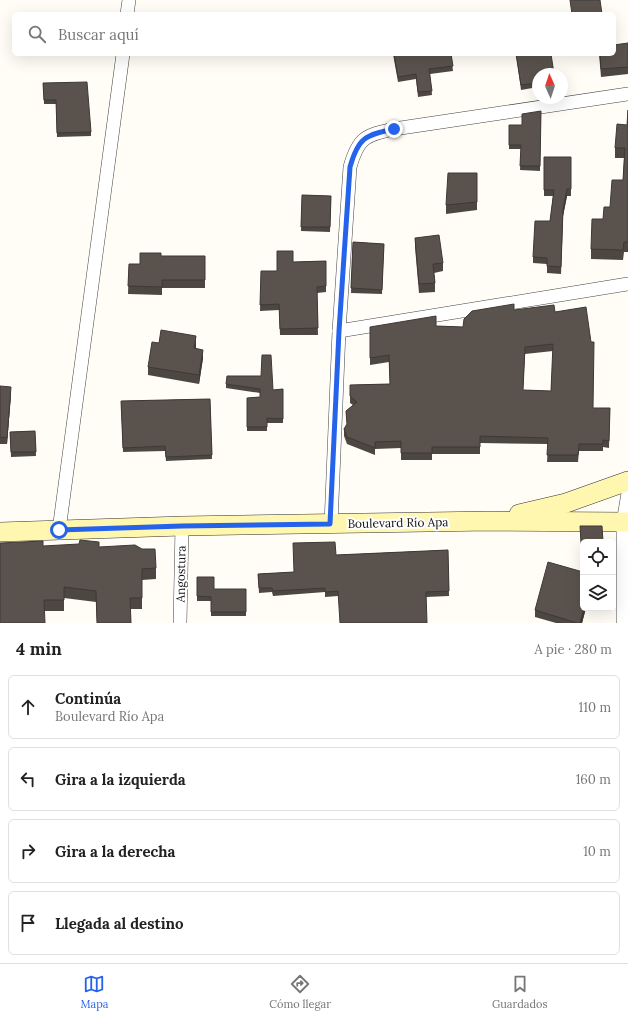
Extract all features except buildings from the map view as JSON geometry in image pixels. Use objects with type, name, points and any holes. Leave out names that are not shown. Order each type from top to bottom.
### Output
[{"type":"main road","points":[[490,520],[566,503],[628,482]]},
{"type":"main road","name":"Boulevard Río Apa","points":[[0,532],[182,526],[490,520],[626,523]]},
{"type":"street","points":[[127,12],[128,0]]},
{"type":"street","points":[[59,530],[123,56]]},
{"type":"street","points":[[330,524],[339,331],[350,167],[355,149],[370,134],[394,129],[628,94]]},
{"type":"street","points":[[339,331],[628,284]]},
{"type":"street","points":[[622,623],[628,493]]},
{"type":"street","name":"Angostura","points":[[180,623],[182,526]]},
{"type":"route","points":[[59,530],[182,526],[330,524],[339,331],[350,167],[355,149],[370,134],[394,129]]}]
